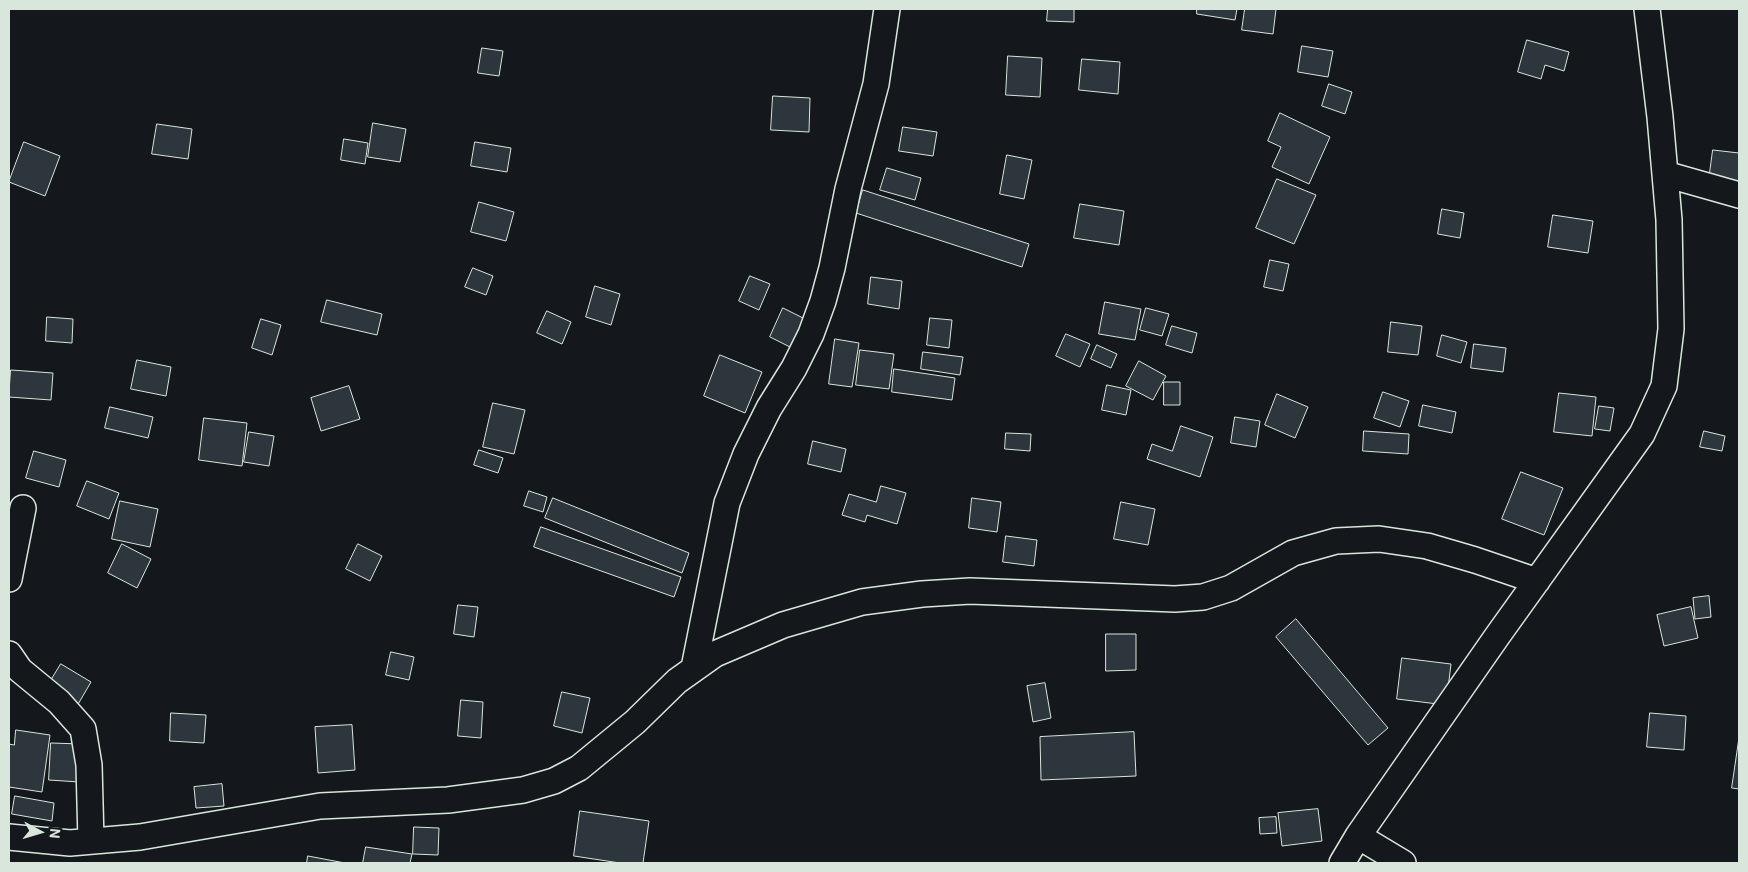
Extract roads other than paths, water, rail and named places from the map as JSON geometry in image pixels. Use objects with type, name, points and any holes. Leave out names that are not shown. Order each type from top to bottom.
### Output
[{"type":"street","points":[[694,668],[727,503],[746,454],[769,408],[794,368],[811,334],[823,301],[832,268],[848,189],[876,84],[887,9]]},
{"type":"street","points":[[1342,863],[1358,836],[1536,581],[1642,434],[1664,386],[1671,329],[1669,220],[1647,9]]},
{"type":"street","points":[[1665,174],[1739,194]]},
{"type":"street","points":[[9,579],[23,508]]},
{"type":"street","points":[[9,837],[70,843],[140,838],[320,806],[448,800],[523,790],[554,781],[579,768],[636,722],[677,681],[715,654],[783,625],[862,602],[922,594],[970,591],[1175,599],[1203,597],[1231,588],[1293,553],[1336,541],[1379,539],[1427,546],[1536,581]]},
{"type":"street","points":[[9,654],[20,670],[59,702],[83,728],[89,765],[90,841]]},
{"type":"street","points":[[1358,836],[1402,863]]}]
